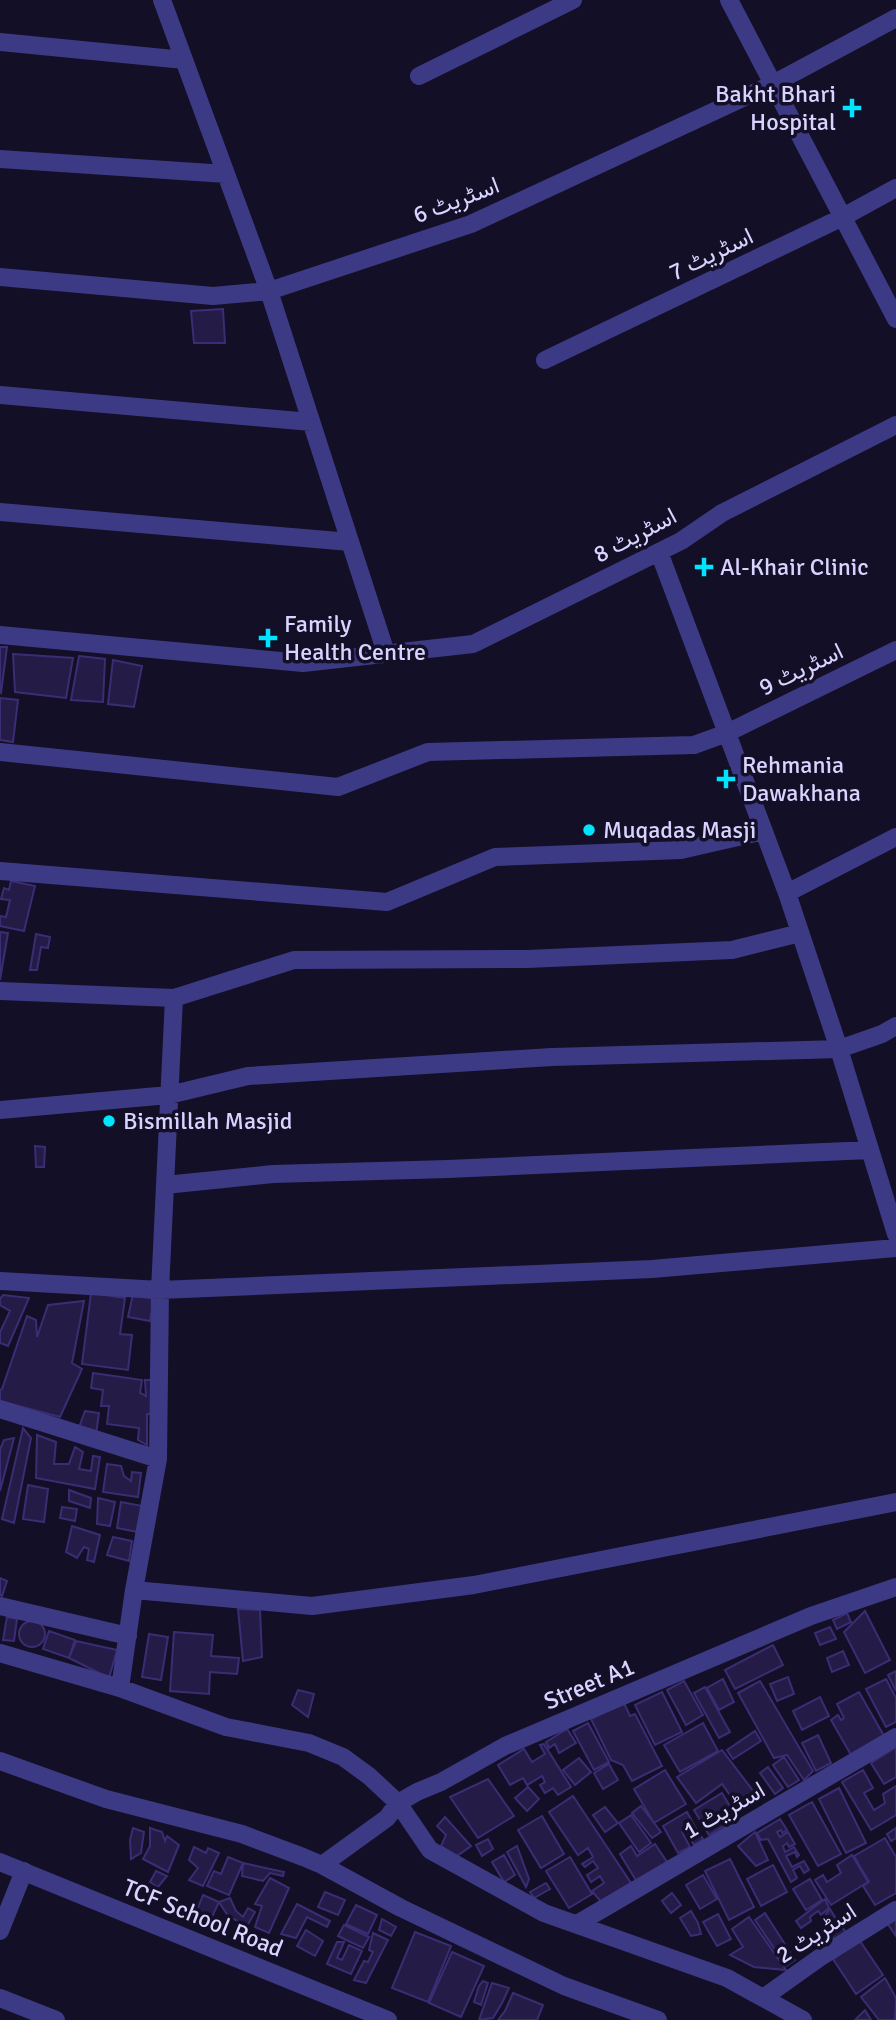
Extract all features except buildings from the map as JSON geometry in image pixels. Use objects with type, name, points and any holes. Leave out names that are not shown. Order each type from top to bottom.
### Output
[{"type":"street","points":[[162,0],[269,291],[386,653]]},
{"type":"street","points":[[419,76],[573,0]]},
{"type":"street","points":[[729,0],[896,319]]},
{"type":"street","name":"اسٹریٹ 6","points":[[0,277],[214,296],[269,291],[471,223],[773,84],[896,18]]},
{"type":"street","points":[[0,42],[184,60]]},
{"type":"street","points":[[0,159],[226,174]]},
{"type":"street","name":"اسٹریٹ 7","points":[[545,360],[843,217],[896,188]]},
{"type":"street","points":[[0,395],[311,422]]},
{"type":"street","name":"اسٹریٹ 8","points":[[0,635],[303,663],[473,644],[681,541],[722,513],[896,425]]},
{"type":"street","points":[[0,512],[350,542]]},
{"type":"street","points":[[659,552],[787,893],[870,1150],[890,1192],[896,1234]]},
{"type":"street","name":"اسٹریٹ 9","points":[[0,752],[338,787],[428,752],[694,744],[727,733],[896,650]]},
{"type":"street","points":[[0,872],[387,902],[495,857],[681,850],[764,831]]},
{"type":"street","points":[[787,893],[896,837]]},
{"type":"street","points":[[0,989],[65,995],[174,998],[294,960],[527,960],[732,950],[800,933]]},
{"type":"street","points":[[121,1688],[134,1590],[158,1459],[160,1290],[174,998]]},
{"type":"street","points":[[8,1109],[169,1095],[248,1076],[552,1057],[839,1049],[882,1034],[896,1026]]},
{"type":"street","points":[[164,1185],[273,1174],[870,1150]]},
{"type":"street","points":[[0,1281],[160,1290],[652,1269],[896,1248]]},
{"type":"street","points":[[0,1409],[158,1459]]},
{"type":"street","points":[[134,1590],[312,1606],[474,1586],[896,1502]]},
{"type":"street","name":"Street A1","points":[[322,1865],[387,1818],[398,1803],[516,1742],[811,1616],[896,1587]]},
{"type":"street","points":[[0,1606],[128,1636]]},
{"type":"street","points":[[0,1653],[121,1688],[226,1727],[309,1743],[343,1757],[369,1776],[398,1803],[430,1850],[544,1913],[727,1978],[803,2020]]},
{"type":"street","name":"اسٹریٹ 1","points":[[577,1924],[896,1737]]},
{"type":"street","points":[[0,1762],[107,1799],[242,1834],[322,1865],[401,1908],[564,1986],[658,2020]]},
{"type":"street","name":"TCF School Road","points":[[0,1862],[387,2020]]},
{"type":"street","points":[[0,1931],[24,1871]]},
{"type":"street","name":"اسٹریٹ 2","points":[[763,1998],[822,1955],[896,1910]]},
{"type":"street","points":[[0,1998],[56,2020]]},
{"type":"place","name":"Bakht Bhari Hospital","points":[[852,108]]},
{"type":"place","name":"Al-Khair Clinic","points":[[704,567]]},
{"type":"place","name":"Family Health Centre","points":[[268,638]]},
{"type":"place","name":"Rehmania Dawakhana","points":[[726,779]]},
{"type":"place","name":"Muqadas Masji","points":[[589,830]]},
{"type":"place","name":"Bismillah Masjid","points":[[109,1121]]}]
